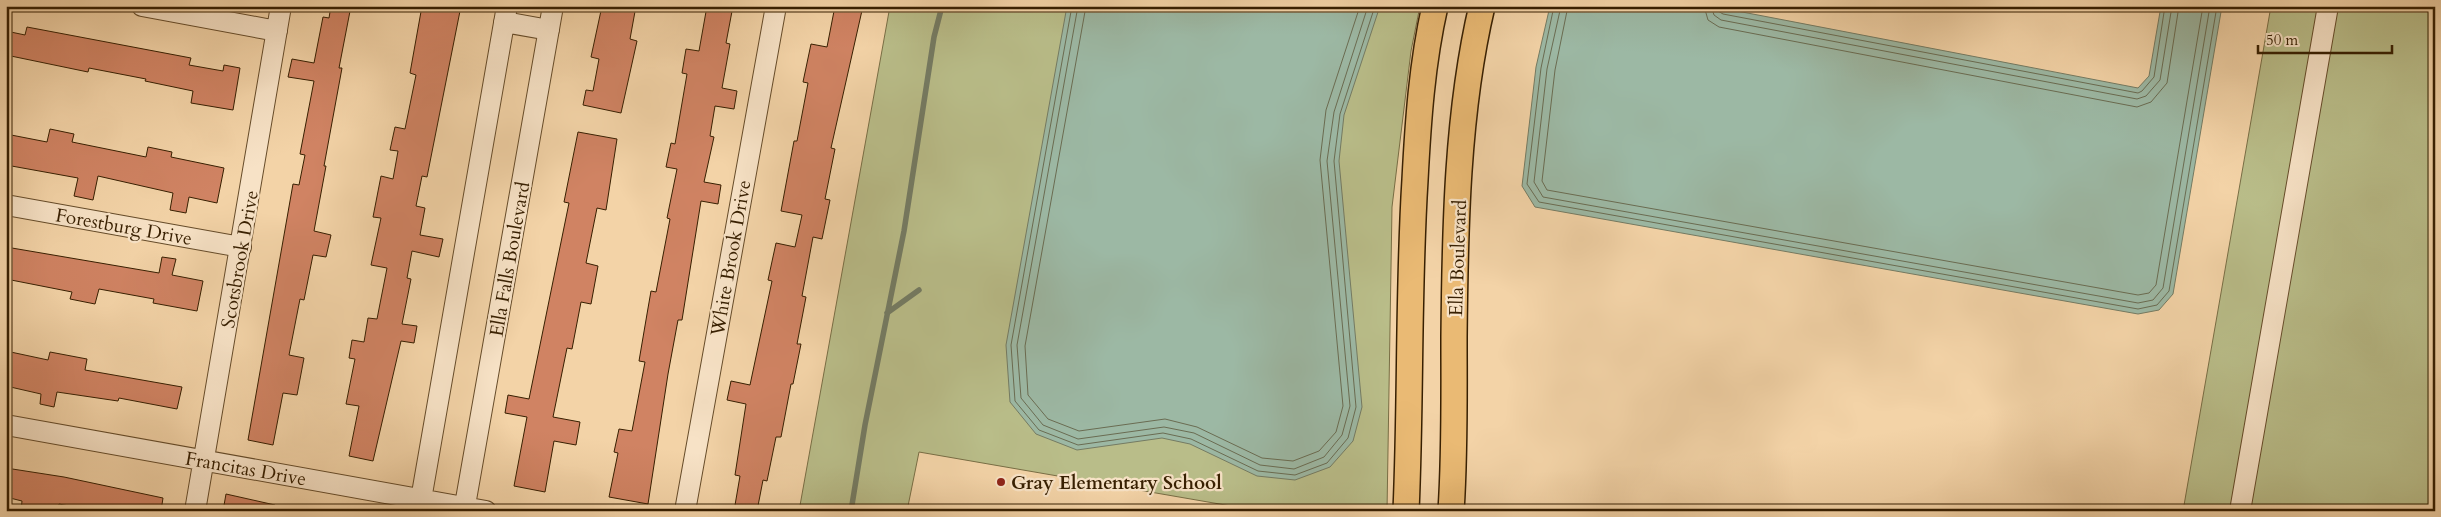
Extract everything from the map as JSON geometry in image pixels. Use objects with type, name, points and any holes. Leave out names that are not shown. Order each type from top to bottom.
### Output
[{"type":"main road","points":[[1406,511],[1409,447],[1409,325],[1416,164],[1424,76],[1436,6]]},
{"type":"main road","name":"Ella Boulevard","points":[[1451,511],[1455,448],[1457,238],[1462,150],[1469,82],[1482,6]]},
{"type":"street","points":[[142,6],[276,30]]},
{"type":"street","name":"Scotsbrook Drive","points":[[195,511],[281,6]]},
{"type":"street","name":"Ella Falls Boulevard","points":[[464,509],[553,6]]},
{"type":"street","name":"White Brook Drive","points":[[685,511],[776,6]]},
{"type":"street","points":[[2240,511],[2328,6]]},
{"type":"street","points":[[420,505],[506,14],[549,30]]},
{"type":"street","name":"Forestburg Drive","points":[[6,205],[241,247]]},
{"type":"street","name":"Francitas Drive","points":[[6,425],[204,461],[420,505],[486,511]]},
{"type":"green space","points":[[890,6],[1420,6],[1411,51],[1392,207],[1387,511],[1260,511],[919,452],[907,511],[799,511]]},
{"type":"green space","points":[[2271,6],[2435,6],[2435,511],[2183,511]]},
{"type":"water","points":[[1067,6],[1380,6],[1344,115],[1339,161],[1362,407],[1353,441],[1330,467],[1295,480],[1257,476],[1190,444],[1162,438],[1077,450],[1036,434],[1010,402],[1006,345]]},
{"type":"water","points":[[1550,6],[1711,6],[2138,88],[2149,76],[2161,6],[2222,6],[2173,294],[2159,310],[2138,314],[1535,207],[1522,186],[1536,67]]},
{"type":"building","points":[[331,6],[351,6],[339,68],[342,68],[314,231],[331,235],[326,257],[313,255],[304,300],[300,299],[289,355],[304,358],[297,395],[283,393],[273,445],[248,440],[293,184],[299,185],[305,155],[300,154],[314,81],[288,77],[292,59],[314,63],[323,17],[329,18]]},
{"type":"building","points":[[422,6],[461,6],[427,177],[422,176],[416,206],[425,208],[420,235],[443,239],[439,257],[412,251],[407,278],[411,279],[402,324],[417,326],[414,343],[401,341],[373,461],[349,456],[359,406],[346,404],[355,359],[349,358],[352,340],[364,342],[368,318],[377,319],[387,268],[371,265],[381,218],[373,217],[381,176],[393,179],[398,151],[390,150],[395,127],[405,129],[416,75],[410,73]]},
{"type":"building","points":[[602,6],[636,6],[630,39],[637,41],[621,113],[583,105],[586,90],[593,91],[599,59],[591,57]]},
{"type":"building","points":[[707,6],[733,6],[726,43],[730,44],[722,88],[737,91],[734,109],[715,106],[710,136],[714,137],[704,182],[721,185],[718,204],[701,201],[682,320],[678,320],[668,374],[648,504],[609,497],[618,453],[614,452],[619,429],[632,431],[645,362],[639,361],[651,291],[656,292],[670,219],[667,218],[677,169],[666,167],[671,143],[675,144],[687,74],[682,73],[686,49],[699,51]]},
{"type":"building","points":[[835,6],[863,6],[831,148],[835,149],[825,199],[830,200],[822,239],[813,237],[802,296],[806,297],[797,344],[801,344],[781,437],[776,437],[767,481],[763,480],[757,511],[734,511],[740,476],[735,475],[746,404],[727,400],[731,381],[750,385],[772,281],[768,280],[776,243],[795,247],[802,215],[781,211],[794,141],[797,141],[808,83],[803,82],[811,44],[827,47]]},
{"type":"building","points":[[27,27],[191,58],[189,65],[223,71],[224,65],[240,68],[233,110],[191,103],[193,91],[145,81],[146,79],[89,68],[88,72],[6,55],[6,31],[25,35]]},
{"type":"building","points":[[50,129],[74,134],[72,142],[146,157],[148,147],[172,152],[171,157],[224,168],[217,203],[189,197],[186,213],[170,210],[173,193],[98,176],[93,200],[74,196],[78,178],[6,165],[6,134],[47,142]]},
{"type":"building","points":[[578,132],[617,139],[606,210],[597,208],[586,263],[598,266],[591,304],[581,302],[572,349],[567,348],[553,417],[580,422],[576,445],[554,441],[545,492],[514,486],[527,417],[505,413],[508,395],[529,399],[569,203],[564,202]]},
{"type":"building","points":[[6,247],[159,273],[162,257],[176,259],[172,275],[203,281],[197,311],[153,303],[154,299],[99,289],[95,304],[70,299],[72,292],[6,279]]},
{"type":"building","points":[[6,351],[48,360],[50,352],[87,359],[85,370],[182,387],[177,409],[119,398],[118,401],[57,392],[54,407],[40,404],[41,394],[6,386]]},
{"type":"building","points":[[6,468],[64,477],[163,498],[161,511],[94,511],[59,504],[58,511],[21,511],[22,501],[6,497]]},
{"type":"building","points":[[226,494],[275,505],[274,511],[223,511]]},
{"type":"waterway","points":[[851,511],[865,425],[904,231],[934,37],[942,6]]},
{"type":"waterway","points":[[887,313],[919,290]]},
{"type":"place","name":"Gray Elementary School","points":[[1001,482]]}]
